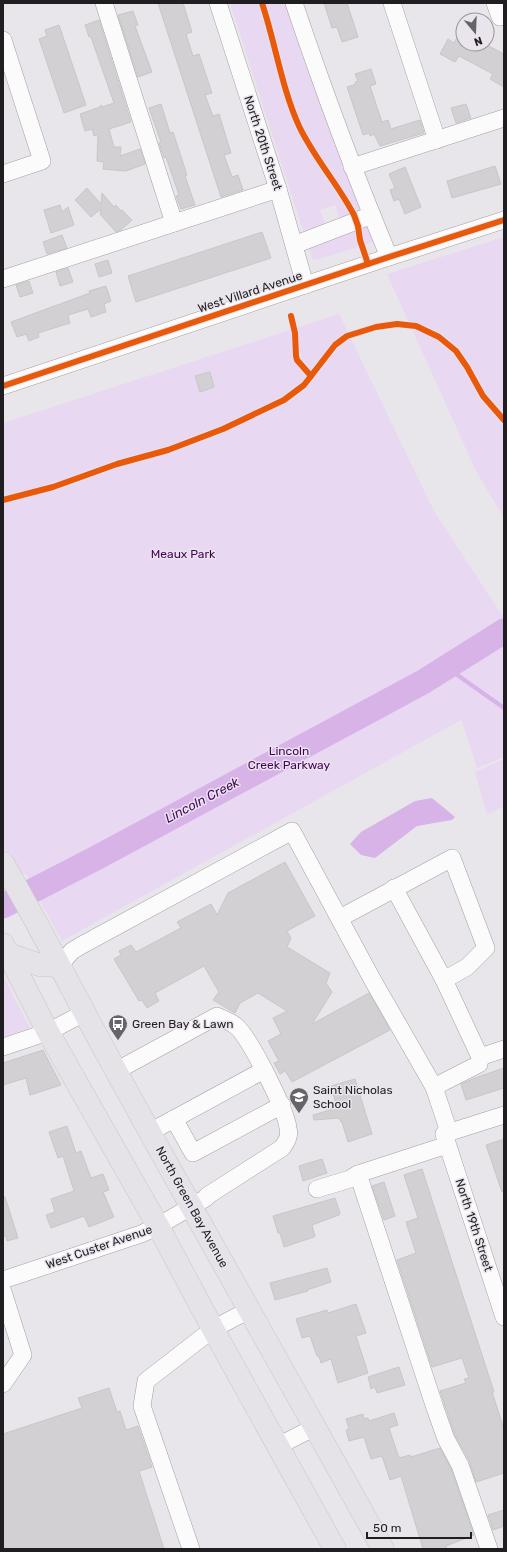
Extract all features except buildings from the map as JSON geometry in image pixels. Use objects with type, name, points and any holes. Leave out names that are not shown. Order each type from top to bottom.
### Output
[{"type":"main road","name":"North Green Bay Avenue","points":[[3,864],[39,926],[59,966],[191,1207],[383,1549]]},
{"type":"main road","points":[[5,948],[40,965],[59,966]]},
{"type":"main road","points":[[5,948],[48,1032],[158,1226],[213,1329],[335,1549]]},
{"type":"street","points":[[104,3],[174,223]]},
{"type":"street","name":"North 20th Street","points":[[218,3],[278,189],[305,285]]},
{"type":"street","points":[[294,3],[352,166],[389,257]]},
{"type":"street","points":[[392,3],[437,140]]},
{"type":"street","points":[[3,40],[42,161],[3,174]]},
{"type":"street","points":[[352,166],[504,118]]},
{"type":"street","points":[[3,279],[278,189]]},
{"type":"street","points":[[294,245],[372,215]]},
{"type":"street","name":"West Villard Avenue","points":[[3,386],[504,220]]},
{"type":"street","name":"North 19th Street","points":[[59,966],[72,951],[77,948],[292,830],[372,979],[434,1087],[446,1137],[504,1317]]},
{"type":"street","points":[[340,918],[452,858],[486,948],[467,968],[444,980]]},
{"type":"street","points":[[394,888],[444,980],[480,1057],[479,1064],[434,1087]]},
{"type":"street","points":[[3,1047],[48,1032],[84,1012]]},
{"type":"street","name":"West Custer Avenue","points":[[3,1280],[141,1234],[158,1226],[191,1207],[282,1148],[288,1138],[288,1128],[282,1105],[252,1049],[236,1026],[217,1016],[116,1071]]},
{"type":"street","points":[[480,1057],[504,1049]]},
{"type":"street","points":[[150,1132],[264,1070]]},
{"type":"street","points":[[174,1119],[194,1153],[282,1105]]},
{"type":"street","points":[[317,1189],[350,1179],[358,1174],[446,1137],[504,1115]]},
{"type":"street","points":[[358,1174],[435,1408],[446,1439],[460,1465],[489,1549]]},
{"type":"street","points":[[3,1292],[9,1332],[23,1355],[3,1384]]},
{"type":"street","points":[[191,1549],[142,1406],[146,1381],[213,1329],[249,1310]]},
{"type":"street","points":[[278,1446],[315,1427]]},
{"type":"green space","points":[[230,3],[287,3],[365,214],[341,223],[335,205],[320,210],[326,228],[305,237]]},
{"type":"green space","points":[[367,221],[376,241],[313,260],[307,244]]},
{"type":"green space","points":[[504,237],[504,518],[476,471],[387,274]]},
{"type":"green space","name":"Meaux Park","points":[[339,314],[435,513],[504,617],[504,757],[477,768],[461,720],[62,941],[25,873],[3,882],[3,423]]},
{"type":"green space","points":[[504,759],[504,806],[487,815],[475,772]]},
{"type":"green space","points":[[3,976],[30,1028],[3,1037]]},
{"type":"shaded area","points":[[432,798],[455,817],[452,820],[417,826],[375,858],[361,855],[350,844],[361,832],[415,801]]},
{"type":"waterway","name":"Lincoln Creek","points":[[3,906],[98,857],[423,682],[504,631]]},
{"type":"waterway","points":[[446,667],[504,708]]},
{"type":"cycle path","points":[[262,3],[293,112],[305,138],[354,215],[368,264]]},
{"type":"cycle path","points":[[3,386],[504,220]]},
{"type":"cycle path","points":[[291,316],[295,333],[297,360],[311,376]]},
{"type":"cycle path","points":[[3,500],[53,487],[117,464],[168,450],[223,429],[284,400],[304,385],[335,345],[347,336],[376,327],[397,324],[416,326],[439,337],[456,351],[467,367],[483,396],[504,420]]},
{"type":"place","name":"Green Bay & Lawn","points":[[118,1041]]},
{"type":"place","name":"Saint Nicholas School","points":[[299,1114]]},
{"type":"park label","name":"Lincoln Creek Parkway","points":[[289,758]]}]
